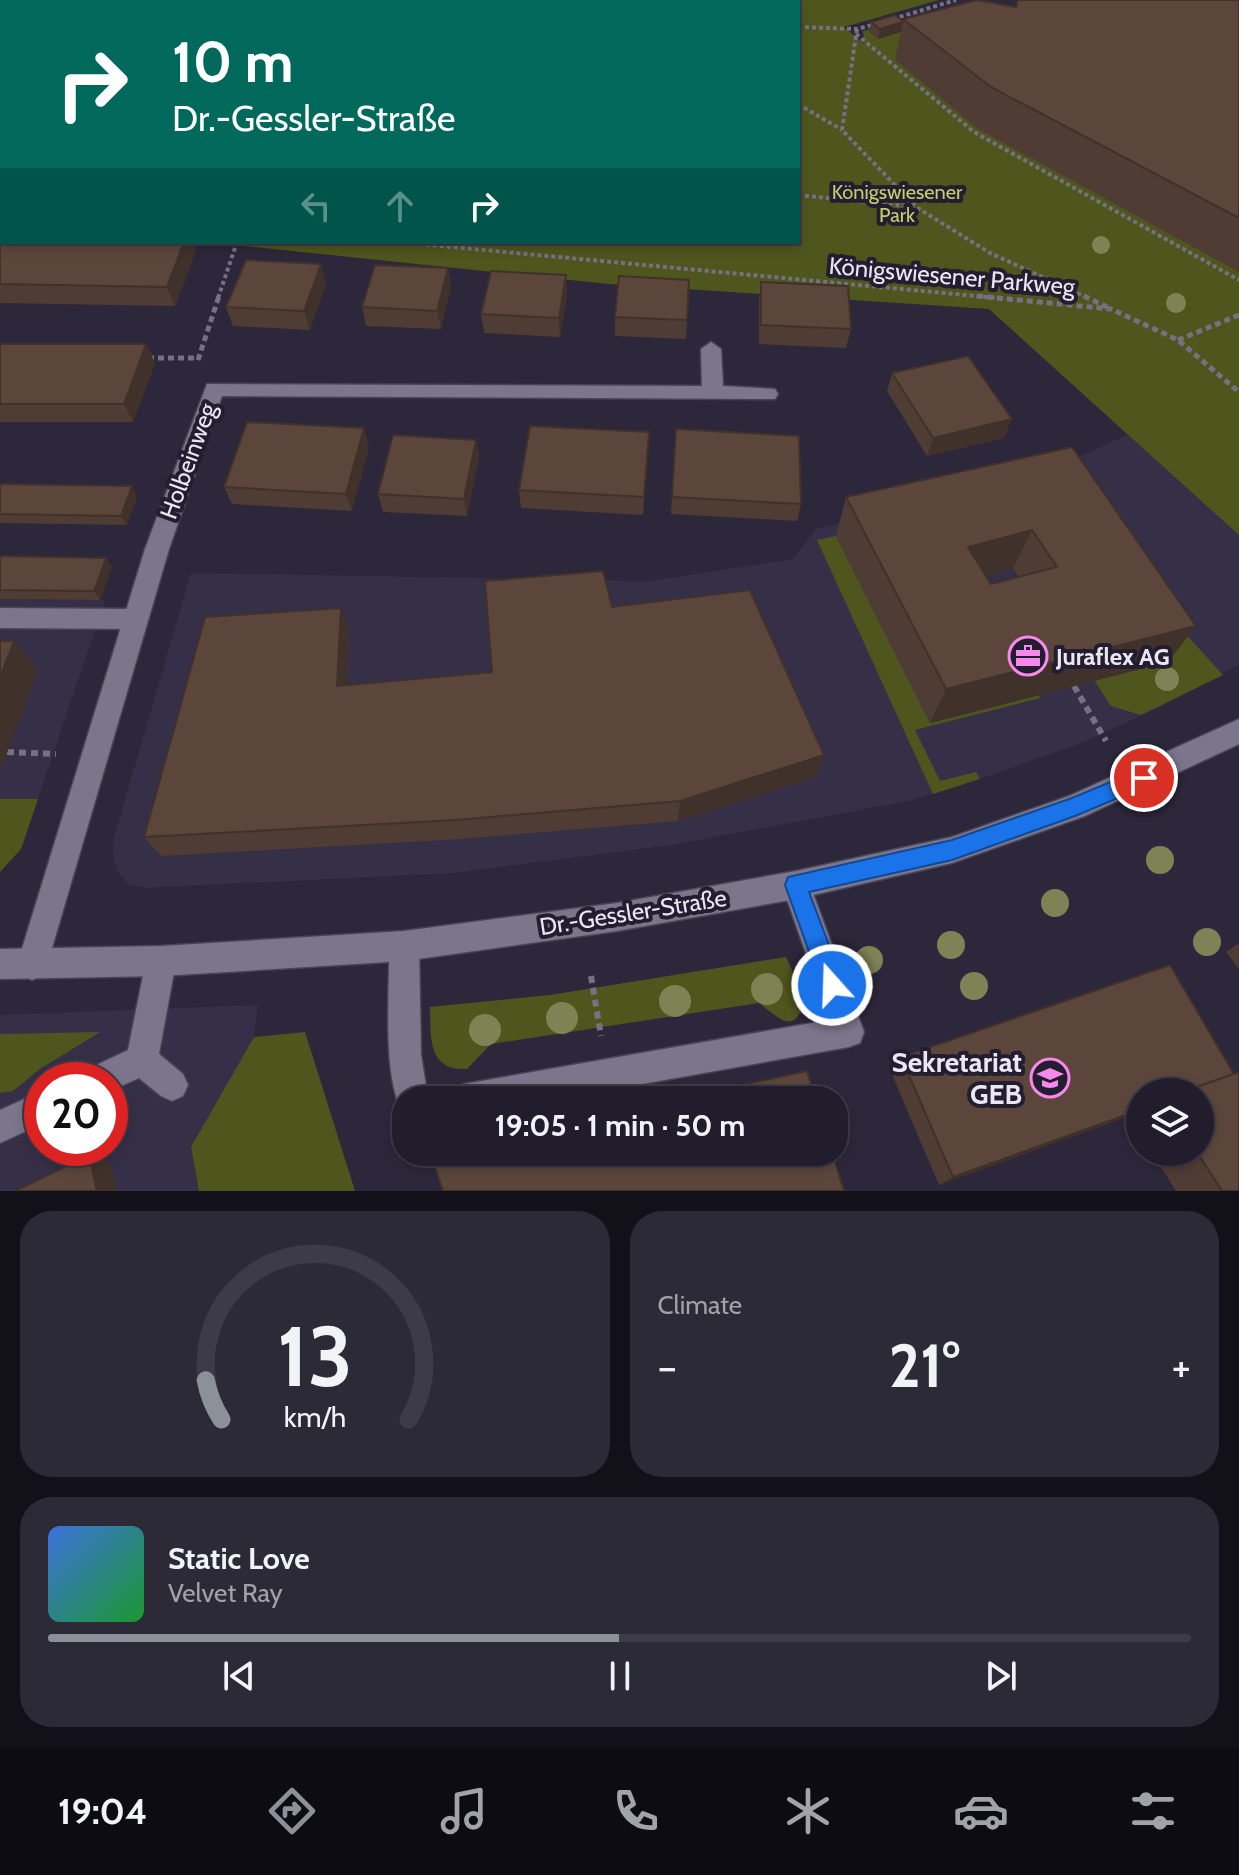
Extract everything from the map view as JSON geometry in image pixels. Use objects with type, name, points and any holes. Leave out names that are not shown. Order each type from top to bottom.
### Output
[{"type":"street","points":[[711,349],[713,393]]},
{"type":"street","name":"Holbeinweg","points":[[32,965],[157,549],[214,389],[768,394]]},
{"type":"street","points":[[0,618],[136,619]]},
{"type":"street","name":"Dr.-Gessler-Straße","points":[[0,964],[161,961],[404,946],[617,917],[796,885],[966,845],[1075,807],[1239,731]]},
{"type":"street","points":[[548,1086],[849,1032],[796,885]]},
{"type":"street","points":[[404,946],[406,1054],[410,1086]]},
{"type":"street","points":[[142,1060],[161,961]]},
{"type":"street","points":[[128,1067],[142,1060]]},
{"type":"street","points":[[142,1060],[172,1085]]},
{"type":"street","points":[[0,1127],[24,1116]]},
{"type":"path","points":[[800,27],[857,32],[956,0]]},
{"type":"path","points":[[842,130],[857,32]]},
{"type":"path","points":[[857,32],[974,132],[1239,280]]},
{"type":"path","points":[[800,105],[842,130],[916,207],[990,253],[1111,309]]},
{"type":"path","points":[[800,195],[916,207]]},
{"type":"path","points":[[214,389],[193,375],[236,244]]},
{"type":"path","name":"Königswiesener Parkweg","points":[[419,244],[1111,309],[1178,340],[1239,392]]},
{"type":"path","points":[[1178,340],[1239,315]]},
{"type":"path","points":[[138,358],[199,358]]},
{"type":"path","points":[[1074,686],[1106,741]]},
{"type":"path","points":[[7,752],[61,754]]},
{"type":"path","points":[[591,976],[608,1076]]},
{"type":"shaded area","points":[[1129,434],[1239,535],[1239,665],[1158,708],[1084,742],[909,801],[671,845],[454,873],[144,888],[128,884],[118,872],[113,857],[114,838],[191,573],[650,581],[793,559],[816,529],[1038,476]]},
{"type":"shaded area","points":[[0,599],[105,600],[21,849],[0,872]]},
{"type":"shaded area","points":[[258,1005],[254,1037],[191,1147],[199,1191],[0,1191],[0,1015]]},
{"type":"green space","name":"Königswiesener Park","points":[[800,0],[939,0],[844,27],[864,44],[863,31],[962,3],[955,23],[1239,272],[1239,535],[989,309],[609,284],[244,246],[190,244],[800,244]]},
{"type":"green space","points":[[836,536],[930,723],[1039,695],[1040,698],[915,730],[940,781],[976,772],[980,779],[933,794],[817,540]]},
{"type":"green space","points":[[1155,600],[1223,675],[1141,715],[1111,706],[1094,680]]},
{"type":"green space","points":[[0,799],[38,799],[21,849],[0,872]]},
{"type":"green space","points":[[786,957],[805,999],[797,1018],[792,1021],[781,1019],[759,1003],[491,1044],[467,1069],[444,1064],[434,1050],[430,1007],[550,995]]},
{"type":"green space","points":[[100,1032],[51,1062],[24,1062],[24,1082],[13,1091],[0,1093],[0,1034]]},
{"type":"green space","points":[[305,1032],[355,1191],[199,1191],[191,1147],[254,1037]]},
{"type":"building","points":[[977,0],[1016,7],[1018,0],[1239,0],[1239,218],[991,87],[903,19]]},
{"type":"building","points":[[895,15],[903,22],[880,29],[871,22]]},
{"type":"building","points":[[0,244],[183,244],[167,287],[0,284]]},
{"type":"building","points":[[246,260],[321,264],[304,311],[226,307]]},
{"type":"building","points":[[375,265],[448,268],[437,311],[362,307]]},
{"type":"building","points":[[491,271],[566,275],[559,318],[481,314]]},
{"type":"building","points":[[619,276],[689,280],[687,320],[615,317]]},
{"type":"building","points":[[761,282],[848,286],[851,329],[761,325]]},
{"type":"building","points":[[0,344],[146,344],[124,404],[0,404]]},
{"type":"building","points":[[968,356],[1012,419],[933,438],[892,373]]},
{"type":"building","points":[[247,422],[364,428],[346,494],[224,487]]},
{"type":"building","points":[[530,426],[649,432],[644,497],[519,490]]},
{"type":"building","points":[[676,429],[799,436],[801,504],[672,497]]},
{"type":"building","points":[[393,435],[476,440],[464,499],[378,494]]},
{"type":"building","points":[[1072,447],[1196,626],[946,689],[846,497]],"holes":[[[1032,530],[1057,567],[991,584],[968,547]]]},
{"type":"building","points":[[0,484],[132,486],[121,516],[0,514]]},
{"type":"building","points":[[0,556],[106,558],[94,591],[0,590]]},
{"type":"building","points":[[603,571],[612,607],[750,590],[824,755],[680,801],[455,820],[144,837],[205,617],[341,608],[337,686],[492,672],[485,581]]},
{"type":"building","points":[[0,641],[14,641],[0,677]]},
{"type":"building","name":"Sekretariat GEB","points":[[1170,965],[1234,1074],[1214,1081],[1214,1078],[1126,1078],[1126,1115],[953,1177],[901,1057]]},
{"type":"building","points":[[807,1071],[812,1086],[738,1086]]},
{"type":"building","points":[[1239,1072],[1239,1191],[1222,1191],[1206,1166],[1214,1166],[1214,1081]]},
{"type":"building","points":[[66,1166],[91,1166],[97,1191],[15,1191]]},
{"type":"building","points":[[434,1166],[836,1166],[844,1191],[443,1191]]},
{"type":"place","name":"Juraflex AG","points":[[1028,656]]},
{"type":"place","name":"Sekretariat GEB","points":[[1050,1078]]},
{"type":"route","points":[[832,985],[796,885],[952,850],[1075,807],[1144,778]]}]
